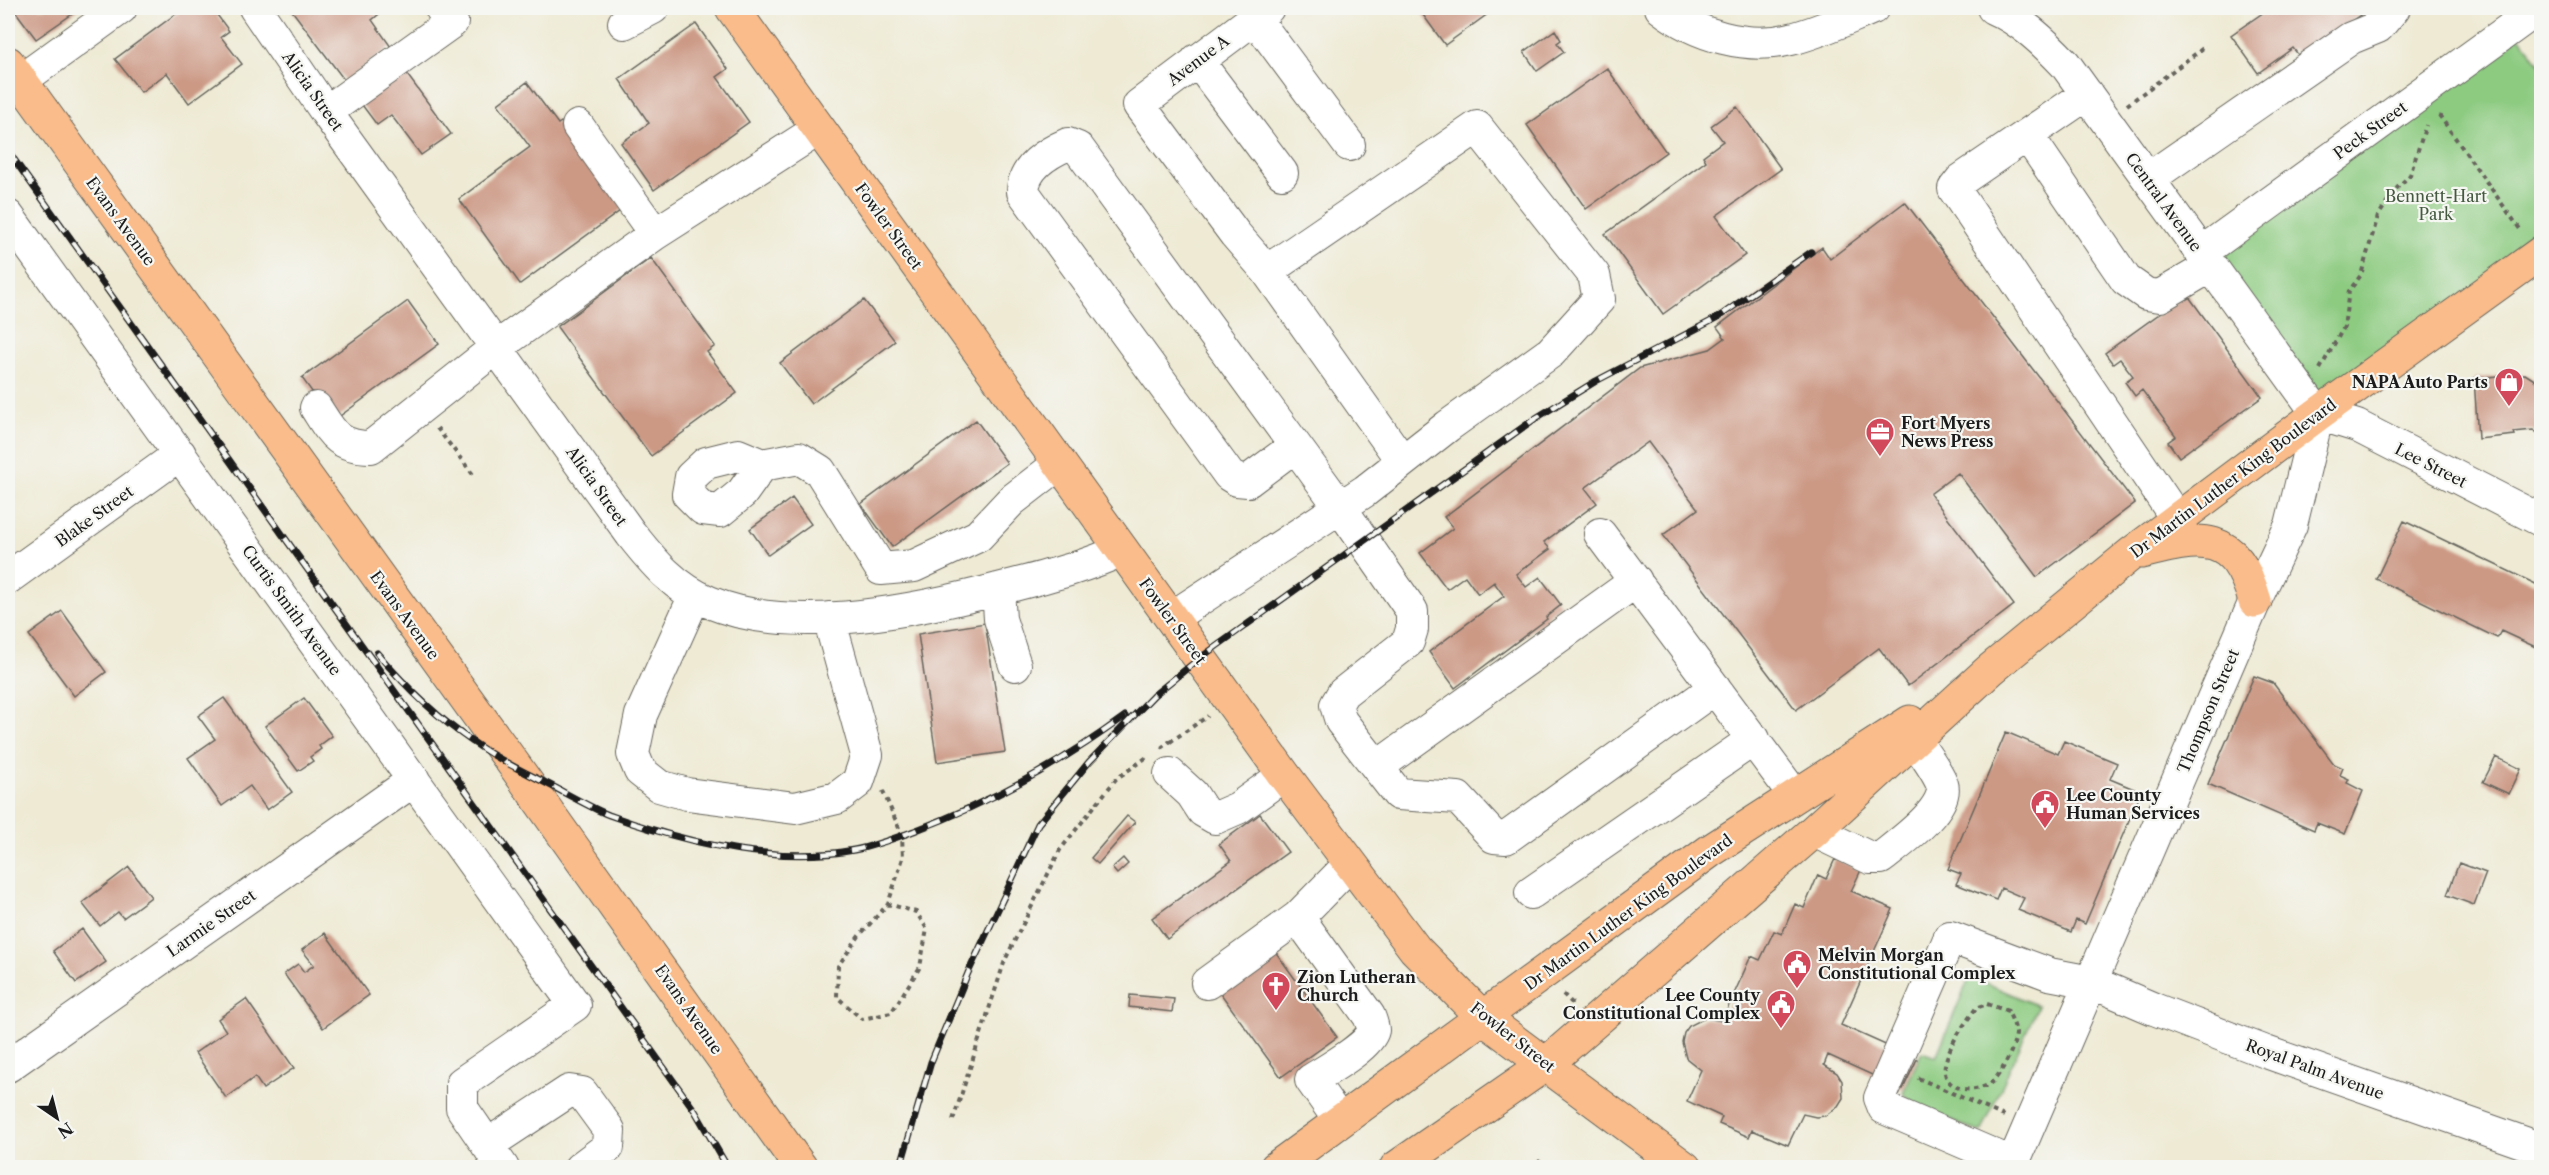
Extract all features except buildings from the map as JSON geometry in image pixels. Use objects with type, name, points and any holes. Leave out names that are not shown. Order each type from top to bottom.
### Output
[{"type":"main road","name":"Fowler Street","points":[[732,8],[1284,775],[1415,950],[1483,1017],[1684,1167]]},
{"type":"main road","name":"Evans Avenue","points":[[14,72],[801,1167]]},
{"type":"main road","name":"Dr Martin Luther King Boulevard","points":[[1396,1167],[1546,1064],[1814,831],[1990,670],[2177,519],[2311,405],[2540,253]]},
{"type":"main road","points":[[2131,554],[2181,542],[2216,545],[2241,563],[2256,601]]},
{"type":"main road","name":"Dr Martin Luther King Boulevard","points":[[1276,1167],[1710,851],[1990,670]]},
{"type":"main road","points":[[1626,994],[1646,958],[1765,860],[1793,832],[1803,811],[1796,796]]},
{"type":"street","name":"Alicia Street","points":[[255,8],[326,111],[650,557],[682,587],[695,595],[732,610],[762,616],[829,618],[945,603],[1086,566],[1122,550]]},
{"type":"street","points":[[624,23],[653,8]]},
{"type":"street","points":[[1661,8],[1673,17],[1705,33],[1734,40],[1763,42],[1801,36],[1873,8]]},
{"type":"street","name":"Central Avenue","points":[[1993,8],[2024,26],[2047,44],[2087,94],[2311,405]]},
{"type":"street","points":[[2148,179],[2351,38],[2378,27],[2394,8]]},
{"type":"street","name":"Peck Street","points":[[2028,136],[2126,280],[2146,294],[2160,296],[2206,260],[2431,103],[2539,8]]},
{"type":"street","points":[[14,72],[115,9]]},
{"type":"street","points":[[1262,13],[1349,145]]},
{"type":"street","name":"Avenue A","points":[[1262,13],[1139,105],[1235,234],[1267,271]]},
{"type":"street","points":[[326,111],[447,15]]},
{"type":"street","points":[[1197,60],[1282,173]]},
{"type":"street","points":[[2087,94],[1961,180],[1954,189],[2177,519]]},
{"type":"street","points":[[578,126],[655,234]]},
{"type":"street","points":[[1171,618],[1340,507],[1551,352],[1599,298],[1594,275],[1478,127],[1267,271],[1402,461]]},
{"type":"street","points":[[316,408],[334,437],[354,447],[371,447],[497,347],[655,234],[819,129]]},
{"type":"street","points":[[1295,446],[1248,481],[1237,480],[1229,475],[1023,192],[1023,181],[1029,169],[1068,144],[1078,148],[1340,507],[1412,611],[1412,628],[1408,642],[1343,693],[1336,705],[1341,721],[1398,794],[1458,798],[1494,837],[1506,838],[1715,688]]},
{"type":"street","name":"Curtis Smith Avenue","points":[[8,216],[575,1005],[462,1083],[462,1108],[495,1156]]},
{"type":"street","name":"Lee Street","points":[[2311,405],[2541,520]]},
{"type":"street","name":"Thompson Street","points":[[2012,1165],[2291,525],[2311,405]]},
{"type":"street","name":"Blake Street","points":[[8,578],[180,454]]},
{"type":"street","points":[[762,465],[799,458],[820,471],[881,569],[884,612]]},
{"type":"street","points":[[881,569],[914,566],[978,536],[1011,501],[1060,463]]},
{"type":"street","points":[[1600,534],[1796,796]]},
{"type":"street","points":[[1377,767],[1636,581]]},
{"type":"street","points":[[998,589],[1000,619],[1015,666]]},
{"type":"street","points":[[695,595],[641,715],[633,754],[640,771],[659,786],[687,794],[795,808],[837,798],[858,782],[867,755],[829,618]]},
{"type":"street","points":[[1531,893],[1754,739]]},
{"type":"street","points":[[1814,831],[1870,858],[1881,858],[1931,815],[1942,794],[1942,785],[1914,739]]},
{"type":"street","points":[[1170,774],[1192,794],[1203,811],[1215,818],[1238,808],[1284,775]]},
{"type":"street","name":"Larmie Street","points":[[8,1066],[414,780]]},
{"type":"street","points":[[1207,982],[1298,916],[1350,864]]},
{"type":"street","points":[[1298,916],[1369,1016],[1373,1028],[1370,1036],[1359,1048],[1311,1080],[1340,1121]]},
{"type":"street","name":"Royal Palm Avenue","points":[[2012,1165],[1884,1108],[1880,1098],[1950,937],[2049,974],[2091,982],[2154,1010],[2533,1154]]},
{"type":"street","points":[[495,1156],[569,1091],[582,1093],[609,1130],[608,1147],[580,1167]]},
{"type":"path","points":[[2105,120],[2206,46]]},
{"type":"path","points":[[2431,103],[2540,253]]},
{"type":"path","points":[[2311,405],[2344,327],[2349,291],[2361,275],[2378,216],[2397,188],[2410,175],[2417,159],[2424,128],[2429,119],[2431,103]]},
{"type":"path","points":[[422,408],[475,477]]},
{"type":"path","points":[[953,1119],[1005,960],[1060,850],[1116,779],[1232,702]]},
{"type":"path","points":[[1170,741],[1165,755],[1170,774]]},
{"type":"path","points":[[867,755],[902,835],[903,858],[888,904],[859,936],[838,966],[837,997],[862,1019],[891,1013],[920,967],[927,929],[916,912],[888,904]]},
{"type":"path","points":[[1987,1004],[2008,1011],[2016,1035],[1999,1076],[1990,1084],[1980,1088],[1966,1090],[1958,1088],[1953,1086],[1947,1078],[1945,1067],[1960,1030],[1976,1008],[1987,1004]]},
{"type":"path","points":[[1910,1074],[2009,1118]]},
{"type":"path","points":[[1955,1094],[1958,1088]]},
{"type":"green space","name":"Bennett-Hart Park","points":[[2513,26],[2541,66],[2541,252],[2318,415],[2202,252]]},
{"type":"green space","points":[[1970,976],[2038,1006],[1981,1133],[1912,1102],[1903,1093],[1922,1052],[1936,1057]]},
{"type":"railway","points":[[8,151],[695,1111],[728,1168]]},
{"type":"railway","points":[[900,1168],[931,1062],[968,973],[1038,824],[1089,762],[1154,695],[1200,658],[1536,418],[1596,381],[1717,318],[1811,252]]},
{"type":"railway","points":[[377,653],[422,701],[481,748],[585,804],[609,815],[667,834],[761,853],[793,855],[854,850],[914,831],[969,808],[1023,781],[1075,750],[1125,716]]},
{"type":"place","name":"NAPA Auto Parts","points":[[2509,408]]},
{"type":"place","name":"Fort Myers News Press","points":[[1880,458]]},
{"type":"place","name":"Lee County Human Services","points":[[2045,830]]},
{"type":"place","name":"Melvin Morgan Constitutional Complex","points":[[1797,990]]},
{"type":"place","name":"Zion Lutheran Church","points":[[1276,1012]]},
{"type":"place","name":"Lee County Constitutional Complex","points":[[1781,1030]]}]
